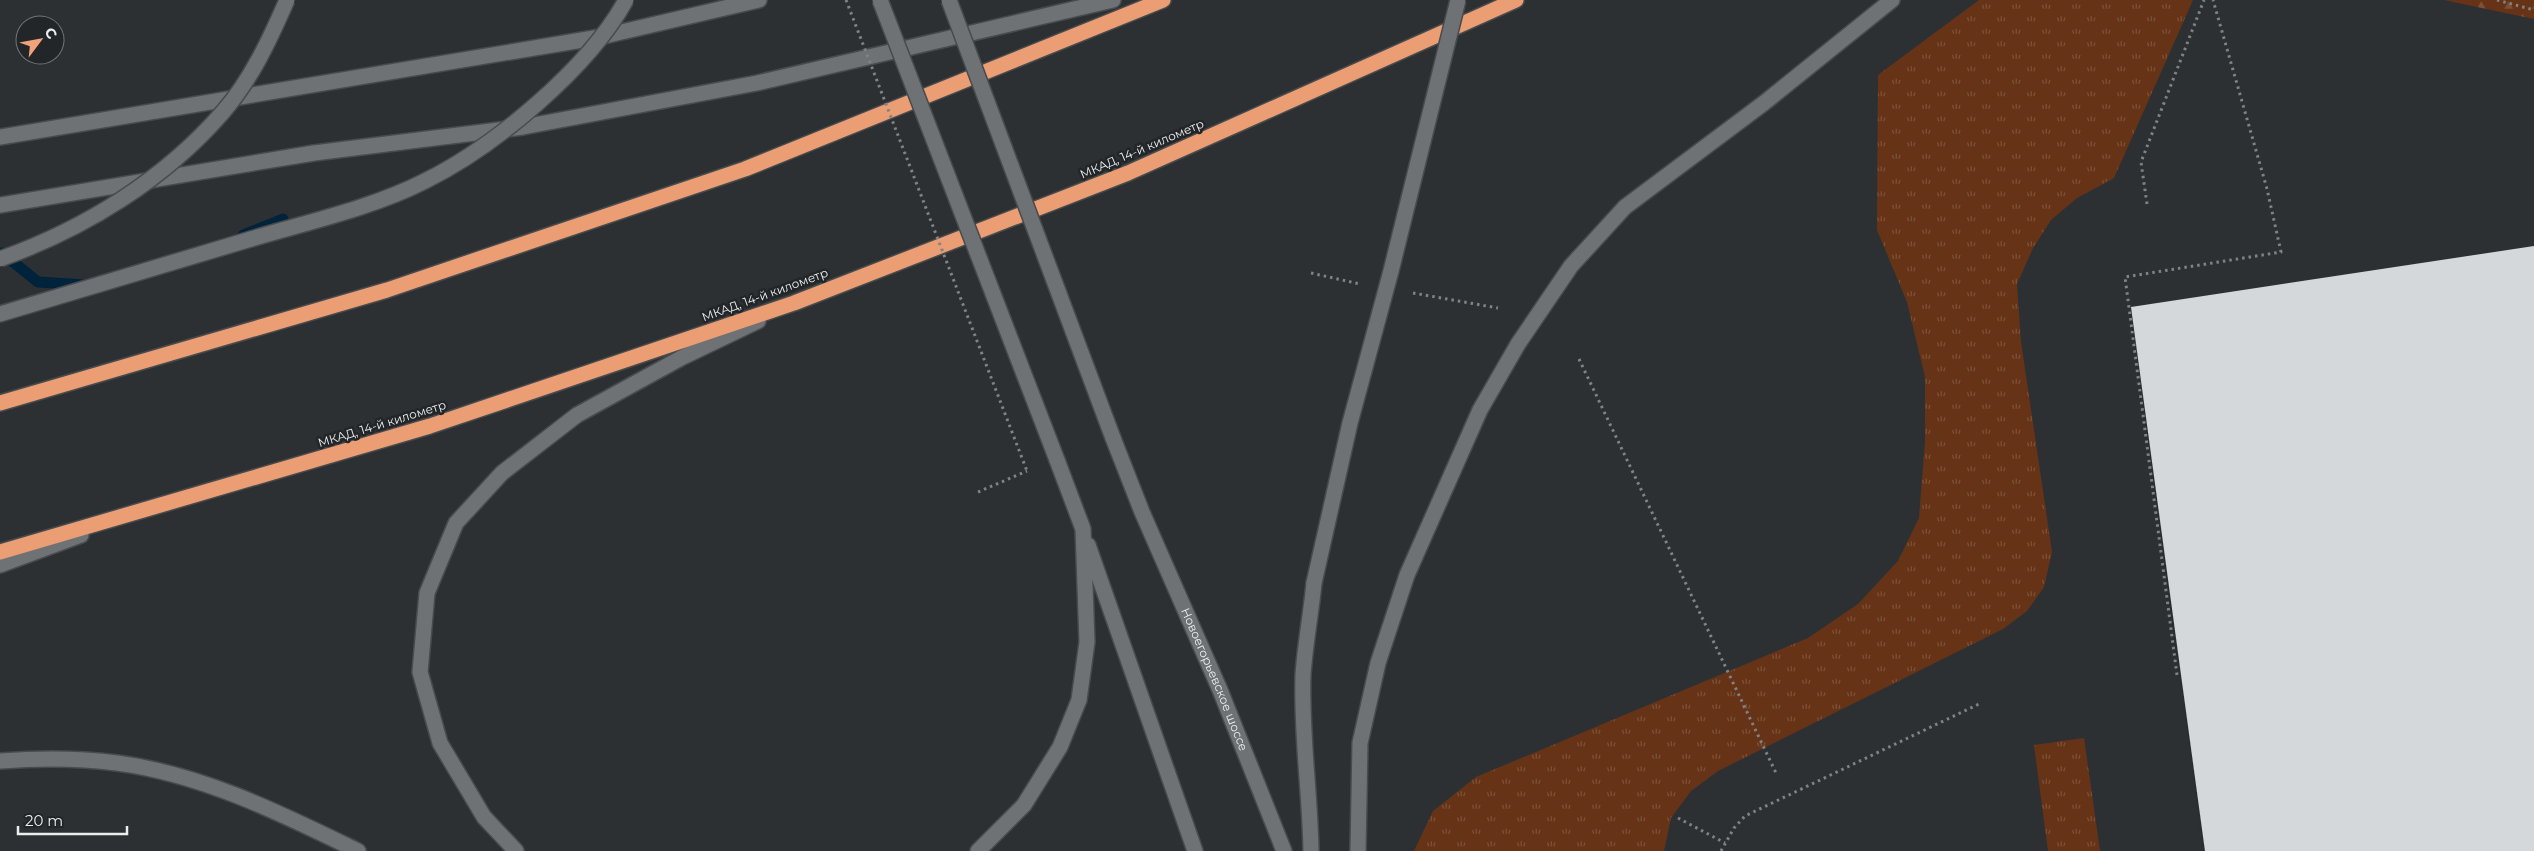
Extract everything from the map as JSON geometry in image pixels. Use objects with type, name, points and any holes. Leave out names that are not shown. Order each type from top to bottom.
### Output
[{"type":"highway","points":[[0,403],[387,290],[745,169],[1163,0]]},
{"type":"highway","name":"МКАД, 14-й километр","points":[[0,552],[430,426],[794,303],[1128,173],[1516,0]]},
{"type":"main road","points":[[0,259],[28,249],[114,206],[168,167],[224,111],[263,52],[287,0]]},
{"type":"main road","points":[[0,314],[353,209],[424,182],[478,149],[523,117],[580,62],[626,0]]},
{"type":"main road","points":[[0,137],[600,36],[759,0]]},
{"type":"main road","points":[[880,0],[1083,529],[1195,851]]},
{"type":"main road","name":"Новоегорьевское шоссе","points":[[949,0],[1142,512],[1220,690],[1284,851]]},
{"type":"main road","points":[[0,205],[314,153],[523,127],[756,83],[1113,0]]},
{"type":"main road","points":[[1311,851],[1310,798],[1304,733],[1304,674],[1314,584],[1350,423],[1403,224],[1458,0]]},
{"type":"main road","points":[[1358,851],[1360,743],[1378,663],[1407,575],[1480,410],[1518,344],[1571,266],[1625,207],[1764,103],[1892,0]]},
{"type":"main road","points":[[516,851],[484,817],[440,743],[420,672],[427,594],[456,523],[502,474],[577,414],[681,358],[794,303]]},
{"type":"main road","points":[[0,564],[165,504]]},
{"type":"main road","points":[[978,851],[1024,805],[1060,747],[1080,700],[1087,642],[1083,529]]},
{"type":"main road","points":[[0,761],[33,759],[118,763],[189,779],[275,810],[358,851]]},
{"type":"path","points":[[846,0],[1027,471],[978,492]]},
{"type":"path","points":[[2147,204],[2141,162],[2204,0]]},
{"type":"path","points":[[2177,674],[2125,277],[2281,252],[2267,189],[2213,0]]},
{"type":"path","points":[[2497,0],[2534,10]]},
{"type":"path","points":[[1311,273],[1369,285]]},
{"type":"path","points":[[1406,292],[1498,308]]},
{"type":"path","points":[[1579,359],[1776,773]]},
{"type":"path","points":[[1721,851],[1734,828],[1745,816],[1981,703]]},
{"type":"path","points":[[1678,818],[1725,843]]},
{"type":"green space","points":[[1979,0],[2193,0],[2114,178],[2077,198],[2051,220],[2033,248],[2017,284],[2021,342],[2052,552],[2044,587],[2027,611],[2003,629],[1718,771],[1691,791],[1671,818],[1664,851],[1414,851],[1433,811],[1476,777],[1808,638],[1858,604],[1898,561],[1919,518],[1925,442],[1925,377],[1907,302],[1877,230],[1878,75]]},
{"type":"green space","points":[[2444,0],[2534,0],[2534,19]]},
{"type":"green space","points":[[2084,738],[2100,851],[2048,851],[2034,745]]},
{"type":"building","points":[[2534,246],[2534,851],[2205,851],[2131,307]]},
{"type":"waterway","points":[[243,235],[283,219]]},
{"type":"waterway","points":[[2,253],[38,282],[85,285]]}]
